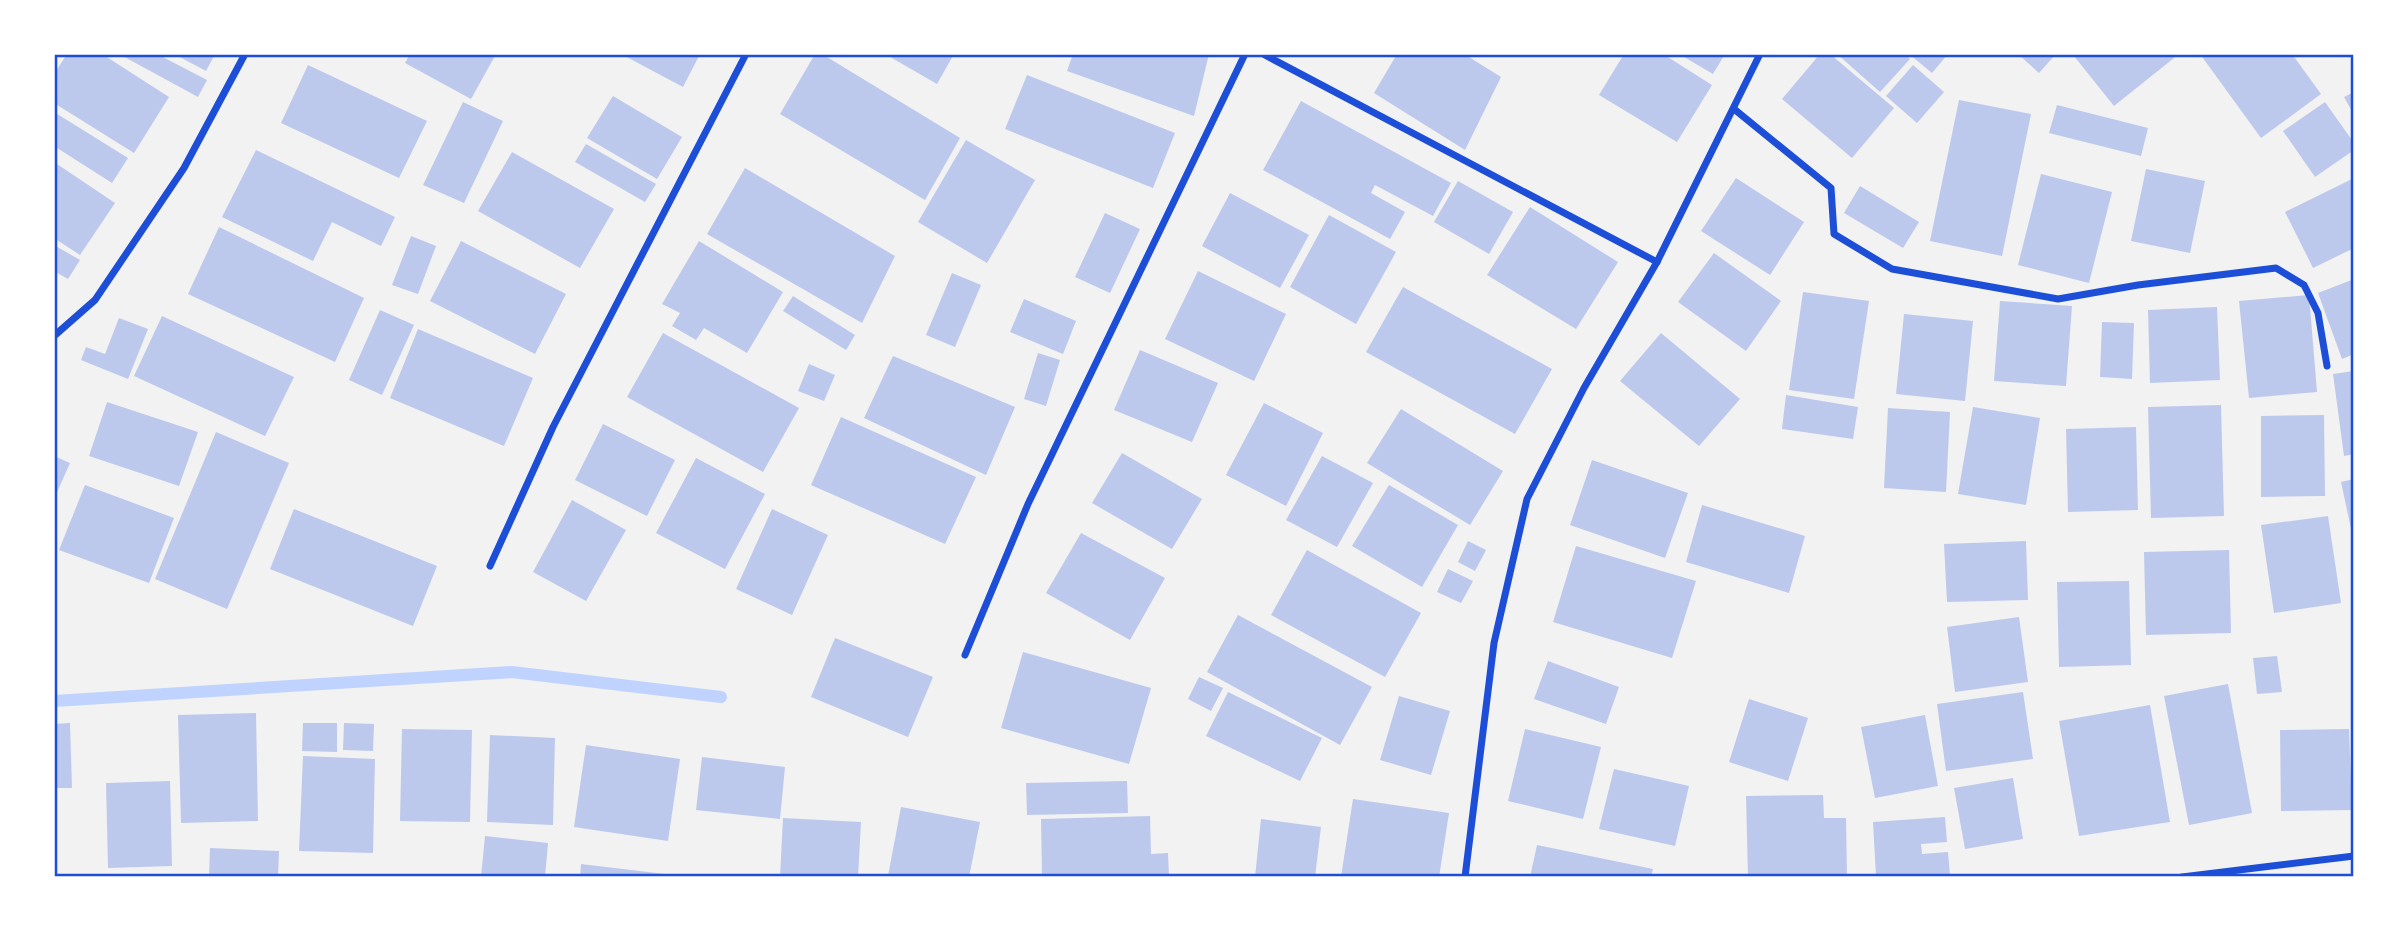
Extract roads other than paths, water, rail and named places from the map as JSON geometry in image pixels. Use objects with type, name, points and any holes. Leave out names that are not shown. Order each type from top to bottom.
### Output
[{"type":"street","points":[[54,336],[95,300],[184,168],[245,54]]},
{"type":"street","points":[[491,566],[552,427],[746,54]]},
{"type":"street","points":[[965,655],[1028,504],[1245,54]]},
{"type":"street","points":[[1262,54],[1657,262]]},
{"type":"street","points":[[1465,877],[1494,643],[1527,499],[1584,388],[1657,262],[1760,54]]},
{"type":"street","points":[[1734,108],[1831,188],[1834,234],[1892,269],[2058,299],[2138,285],[2276,268],[2304,285],[2318,313],[2327,366]]},
{"type":"street","points":[[2182,877],[2354,856]]},
{"type":"waterway","points":[[54,701],[512,672],[721,697]]}]
